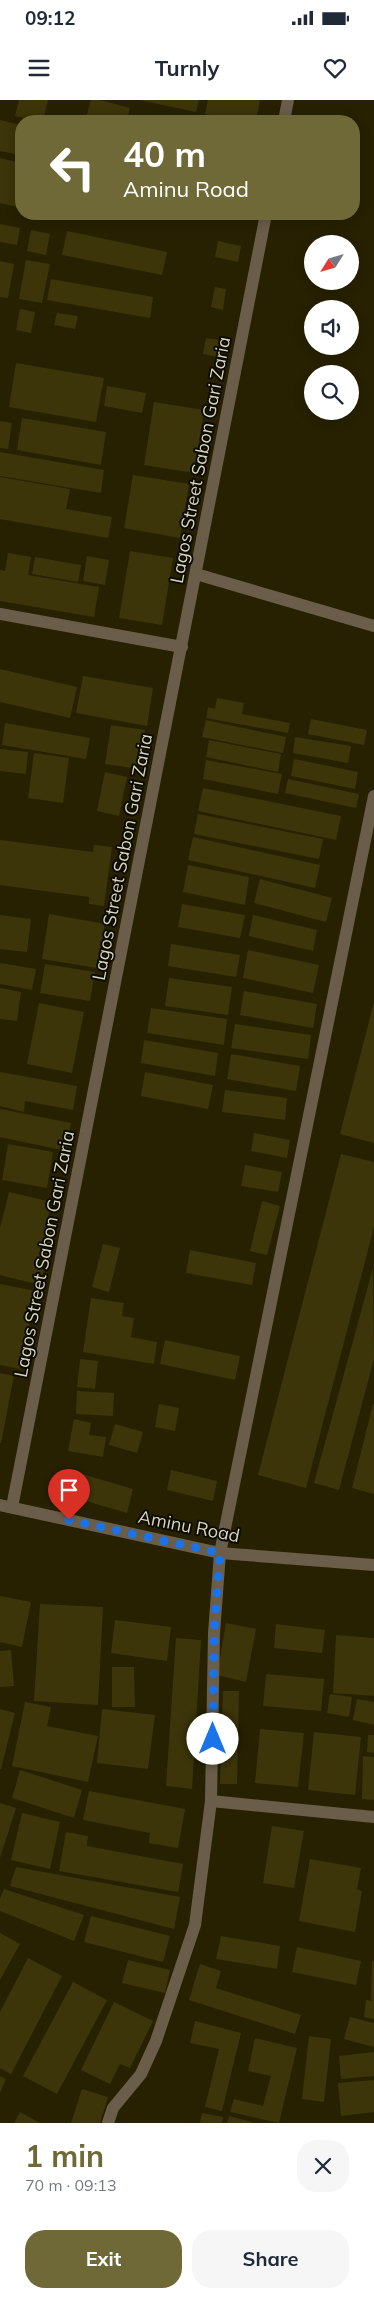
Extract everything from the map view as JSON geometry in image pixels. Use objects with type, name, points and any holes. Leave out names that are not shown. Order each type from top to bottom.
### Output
[{"type":"street","points":[[285,115],[288,100]]},
{"type":"street","name":"Lagos Street Sabon Gari Zaria","points":[[6,1506],[182,647],[265,220]]},
{"type":"street","points":[[196,574],[374,626]]},
{"type":"street","points":[[0,614],[182,647]]},
{"type":"street","points":[[108,2123],[113,2108],[141,2074],[156,2041],[195,1925],[211,1801],[214,1633],[220,1553],[374,796]]},
{"type":"street","name":"Aminu Road","points":[[6,1506],[220,1553],[374,1565]]},
{"type":"street","points":[[211,1801],[374,1817]]},
{"type":"building","points":[[19,100],[48,100],[44,115],[15,115]]},
{"type":"building","points":[[91,100],[100,100],[130,108],[128,115],[87,115]]},
{"type":"building","points":[[139,100],[199,100],[196,112]]},
{"type":"building","points":[[208,100],[260,100],[257,115],[205,114]]},
{"type":"building","points":[[0,120],[15,124],[15,154],[0,151]]},
{"type":"building","points":[[0,158],[15,162],[15,207],[0,203]]},
{"type":"building","points":[[0,224],[20,228],[17,245],[0,242]]},
{"type":"building","points":[[31,230],[50,234],[46,255],[27,251]]},
{"type":"building","points":[[67,231],[167,252],[162,275],[62,255]]},
{"type":"building","points":[[218,241],[241,246],[238,262],[215,257]]},
{"type":"building","points":[[26,260],[50,264],[42,303],[19,299]]},
{"type":"building","points":[[0,261],[14,264],[8,298],[0,297]]},
{"type":"building","points":[[51,279],[153,297],[150,318],[47,300]]},
{"type":"building","points":[[215,287],[226,289],[223,310],[211,307]]},
{"type":"building","points":[[20,309],[35,312],[31,333],[16,330]]},
{"type":"building","points":[[57,313],[78,316],[75,329],[54,325]]},
{"type":"building","points":[[206,338],[225,341],[222,358],[203,354]]},
{"type":"building","points":[[16,363],[104,378],[96,422],[9,407]]},
{"type":"building","points":[[107,386],[146,393],[142,413],[104,406]]},
{"type":"building","points":[[154,402],[204,410],[194,473],[144,465]]},
{"type":"building","points":[[22,418],[106,432],[101,465],[17,450]]},
{"type":"building","points":[[0,421],[12,423],[8,449],[0,448]]},
{"type":"building","points":[[0,452],[104,470],[101,493],[0,476]]},
{"type":"building","points":[[133,475],[189,484],[180,538],[124,528]]},
{"type":"building","points":[[0,477],[70,489],[66,509],[112,517],[108,538],[0,519]]},
{"type":"building","points":[[130,551],[173,558],[162,625],[119,618]]},
{"type":"building","points":[[8,553],[31,557],[28,575],[99,587],[94,617],[0,601],[0,570],[5,571]]},
{"type":"building","points":[[87,556],[109,560],[105,585],[83,581]]},
{"type":"building","points":[[35,557],[81,565],[78,582],[32,574]]},
{"type":"building","points":[[0,669],[77,687],[70,718],[0,702]]},
{"type":"building","points":[[83,676],[153,688],[147,726],[76,713]]},
{"type":"building","points":[[217,698],[244,703],[242,714],[290,723],[288,733],[206,718],[208,707],[215,709]]},
{"type":"building","points":[[311,719],[367,730],[364,745],[308,734]]},
{"type":"building","points":[[206,720],[286,737],[283,753],[202,737]]},
{"type":"building","points":[[5,723],[90,738],[86,759],[2,745]]},
{"type":"building","points":[[111,725],[145,730],[139,769],[105,764]]},
{"type":"building","points":[[295,737],[351,746],[348,763],[293,753]]},
{"type":"building","points":[[209,740],[281,754],[278,772],[206,757]]},
{"type":"building","points":[[0,749],[28,752],[26,774],[0,771]]},
{"type":"building","points":[[34,753],[69,758],[63,803],[28,798]]},
{"type":"building","points":[[294,759],[358,772],[355,789],[291,776]]},
{"type":"building","points":[[206,760],[282,774],[278,794],[203,779]]},
{"type":"building","points":[[105,772],[127,777],[119,816],[97,811]]},
{"type":"building","points":[[288,779],[359,794],[356,808],[285,793]]},
{"type":"building","points":[[203,788],[341,816],[336,840],[198,811]]},
{"type":"building","points":[[198,814],[323,839],[319,859],[194,834]]},
{"type":"building","points":[[193,837],[320,865],[315,888],[188,860]]},
{"type":"building","points":[[0,840],[93,852],[94,845],[112,847],[104,906],[89,904],[89,897],[0,885]]},
{"type":"building","points":[[188,865],[249,877],[245,905],[183,892]]},
{"type":"building","points":[[260,879],[332,898],[326,922],[254,903]]},
{"type":"building","points":[[182,904],[245,915],[240,938],[178,927]]},
{"type":"building","points":[[49,914],[105,924],[97,968],[42,959]]},
{"type":"building","points":[[0,915],[31,919],[27,952],[0,949]]},
{"type":"building","points":[[253,915],[317,930],[313,951],[249,936]]},
{"type":"building","points":[[171,944],[240,955],[236,977],[168,966]]},
{"type":"building","points":[[248,950],[319,965],[313,993],[243,978]]},
{"type":"building","points":[[0,963],[36,969],[32,990],[0,984]]},
{"type":"building","points":[[45,964],[95,972],[90,1001],[40,993]]},
{"type":"building","points":[[169,978],[232,987],[228,1015],[165,1006]]},
{"type":"building","points":[[0,988],[21,992],[17,1021],[0,1019]]},
{"type":"building","points":[[244,991],[317,1004],[313,1028],[240,1015]]},
{"type":"building","points":[[374,1002],[374,1143],[340,1134]]},
{"type":"building","points":[[39,1003],[84,1012],[72,1073],[27,1064]]},
{"type":"building","points":[[151,1008],[227,1019],[224,1045],[147,1033]]},
{"type":"building","points":[[235,1024],[311,1035],[308,1059],[231,1048]]},
{"type":"building","points":[[144,1040],[218,1053],[215,1076],[141,1063]]},
{"type":"building","points":[[231,1054],[300,1066],[296,1091],[227,1079]]},
{"type":"building","points":[[0,1072],[77,1086],[73,1110],[25,1101],[24,1112],[0,1106]]},
{"type":"building","points":[[145,1072],[213,1085],[208,1109],[141,1096]]},
{"type":"building","points":[[225,1090],[287,1098],[285,1120],[222,1112]]},
{"type":"building","points":[[0,1109],[71,1123],[66,1151],[0,1137]]},
{"type":"building","points":[[254,1133],[290,1140],[287,1158],[251,1151]]},
{"type":"building","points":[[8,1144],[53,1152],[47,1188],[2,1180]]},
{"type":"building","points":[[341,1154],[374,1162],[374,1227],[306,1488],[258,1475]]},
{"type":"building","points":[[245,1165],[282,1172],[278,1192],[241,1186]]},
{"type":"building","points":[[9,1192],[52,1202],[47,1222],[56,1224],[40,1285],[0,1275],[0,1228]]},
{"type":"building","points":[[262,1201],[280,1206],[267,1255],[250,1251]]},
{"type":"building","points":[[103,1244],[120,1248],[109,1292],[92,1287]]},
{"type":"building","points":[[190,1250],[256,1263],[252,1285],[186,1273]]},
{"type":"building","points":[[373,1268],[374,1359],[339,1490],[314,1483]]},
{"type":"building","points":[[0,1284],[36,1291],[20,1369],[0,1365]]},
{"type":"building","points":[[91,1298],[124,1303],[122,1316],[134,1318],[131,1337],[157,1342],[154,1364],[83,1352]]},
{"type":"building","points":[[165,1340],[240,1356],[235,1380],[160,1364]]},
{"type":"building","points":[[80,1359],[98,1361],[95,1389],[77,1387]]},
{"type":"building","points":[[0,1373],[14,1376],[1,1443],[0,1443]]},
{"type":"building","points":[[77,1391],[114,1393],[113,1416],[76,1414]]},
{"type":"building","points":[[159,1404],[179,1408],[175,1431],[155,1427]]},
{"type":"building","points":[[374,1404],[374,1494],[352,1488]]},
{"type":"building","points":[[74,1419],[91,1423],[89,1435],[106,1437],[103,1457],[68,1451]]},
{"type":"building","points":[[115,1424],[143,1432],[137,1453],[109,1445]]},
{"type":"building","points":[[171,1470],[217,1481],[213,1501],[167,1490]]},
{"type":"building","points":[[82,1474],[133,1489],[127,1513],[75,1498]]},
{"type":"building","points":[[0,1596],[31,1602],[22,1647],[0,1642]]},
{"type":"building","points":[[40,1604],[103,1607],[98,1705],[34,1701]]},
{"type":"building","points":[[115,1620],[171,1627],[167,1661],[111,1653]]},
{"type":"building","points":[[226,1623],[256,1629],[246,1682],[217,1675]]},
{"type":"building","points":[[276,1624],[325,1630],[322,1653],[274,1648]]},
{"type":"building","points":[[336,1635],[374,1638],[374,1696],[333,1693]]},
{"type":"building","points":[[176,1638],[201,1640],[192,1789],[166,1786]]},
{"type":"building","points":[[11,1650],[14,1686],[0,1687],[0,1651]]},
{"type":"building","points":[[112,1667],[134,1667],[135,1707],[112,1707]]},
{"type":"building","points":[[266,1674],[324,1679],[321,1711],[263,1706]]},
{"type":"building","points":[[223,1691],[239,1691],[237,1784],[220,1784]]},
{"type":"building","points":[[330,1694],[352,1697],[349,1717],[327,1713]]},
{"type":"building","points":[[357,1699],[374,1702],[374,1725],[353,1720]]},
{"type":"building","points":[[25,1702],[51,1707],[47,1726],[98,1736],[88,1782],[12,1766]]},
{"type":"building","points":[[0,1709],[15,1713],[1,1769],[0,1769]]},
{"type":"building","points":[[102,1709],[155,1715],[148,1769],[97,1763]]},
{"type":"building","points":[[260,1729],[304,1733],[298,1787],[255,1783]]},
{"type":"building","points":[[314,1732],[361,1737],[355,1795],[308,1790]]},
{"type":"building","points":[[368,1735],[374,1735],[374,1753],[367,1752]]},
{"type":"building","points":[[363,1756],[374,1757],[374,1800],[362,1799]]},
{"type":"building","points":[[20,1770],[82,1790],[74,1818],[12,1798]]},
{"type":"building","points":[[89,1791],[185,1809],[178,1848],[149,1843],[150,1833],[83,1820]]},
{"type":"building","points":[[0,1803],[16,1808],[0,1858]]},
{"type":"building","points":[[22,1813],[60,1822],[50,1869],[11,1860]]},
{"type":"building","points":[[272,1826],[304,1831],[294,1888],[263,1883]]},
{"type":"building","points":[[66,1832],[88,1836],[87,1846],[183,1864],[178,1892],[59,1871]]},
{"type":"building","points":[[310,1859],[361,1868],[357,1889],[362,1891],[355,1932],[299,1921]]},
{"type":"building","points":[[16,1867],[180,1897],[174,1929],[10,1886]]},
{"type":"building","points":[[4,1889],[84,1915],[74,1941],[0,1911],[0,1899]]},
{"type":"building","points":[[91,1916],[170,1936],[163,1962],[84,1942]]},
{"type":"building","points":[[0,1933],[20,1944],[0,1980]]},
{"type":"building","points":[[221,1936],[280,1946],[277,1969],[216,1959]]},
{"type":"building","points":[[297,1947],[361,1961],[356,1985],[292,1972]]},
{"type":"building","points":[[28,1958],[62,1976],[11,2074],[0,2068],[0,2012]]},
{"type":"building","points":[[128,1960],[170,1970],[165,1993],[122,1983]]},
{"type":"building","points":[[372,1961],[374,1961],[374,2019],[364,2017],[366,2000],[371,2001]]},
{"type":"building","points":[[200,1964],[221,1971],[216,1988],[301,2015],[295,2034],[189,2000]]},
{"type":"building","points":[[73,1982],[107,2000],[57,2094],[23,2076]]},
{"type":"building","points":[[114,2002],[153,2021],[130,2068],[120,2064],[110,2084],[81,2070]]},
{"type":"building","points":[[350,2017],[374,2023],[374,2047],[344,2039]]},
{"type":"building","points":[[195,2021],[241,2033],[222,2111],[205,2107],[219,2049],[190,2043]]},
{"type":"building","points":[[309,2036],[331,2039],[324,2102],[302,2099]]},
{"type":"building","points":[[255,2038],[297,2048],[279,2123],[230,2112],[234,2099],[263,2106],[271,2076],[248,2071]]},
{"type":"building","points":[[374,2052],[374,2076],[341,2079],[339,2056]]},
{"type":"building","points":[[0,2076],[6,2079],[0,2093]]},
{"type":"building","points":[[374,2080],[374,2112],[341,2116],[338,2083]]},
{"type":"building","points":[[82,2089],[108,2097],[100,2123],[71,2123]]},
{"type":"building","points":[[20,2112],[40,2123],[14,2123]]},
{"type":"building","points":[[202,2113],[223,2117],[222,2123],[200,2123]]},
{"type":"building","points":[[229,2116],[252,2122],[252,2123],[227,2123]]},
{"type":"route","points":[[69,1520],[220,1553],[214,1633],[213,1739]]}]
